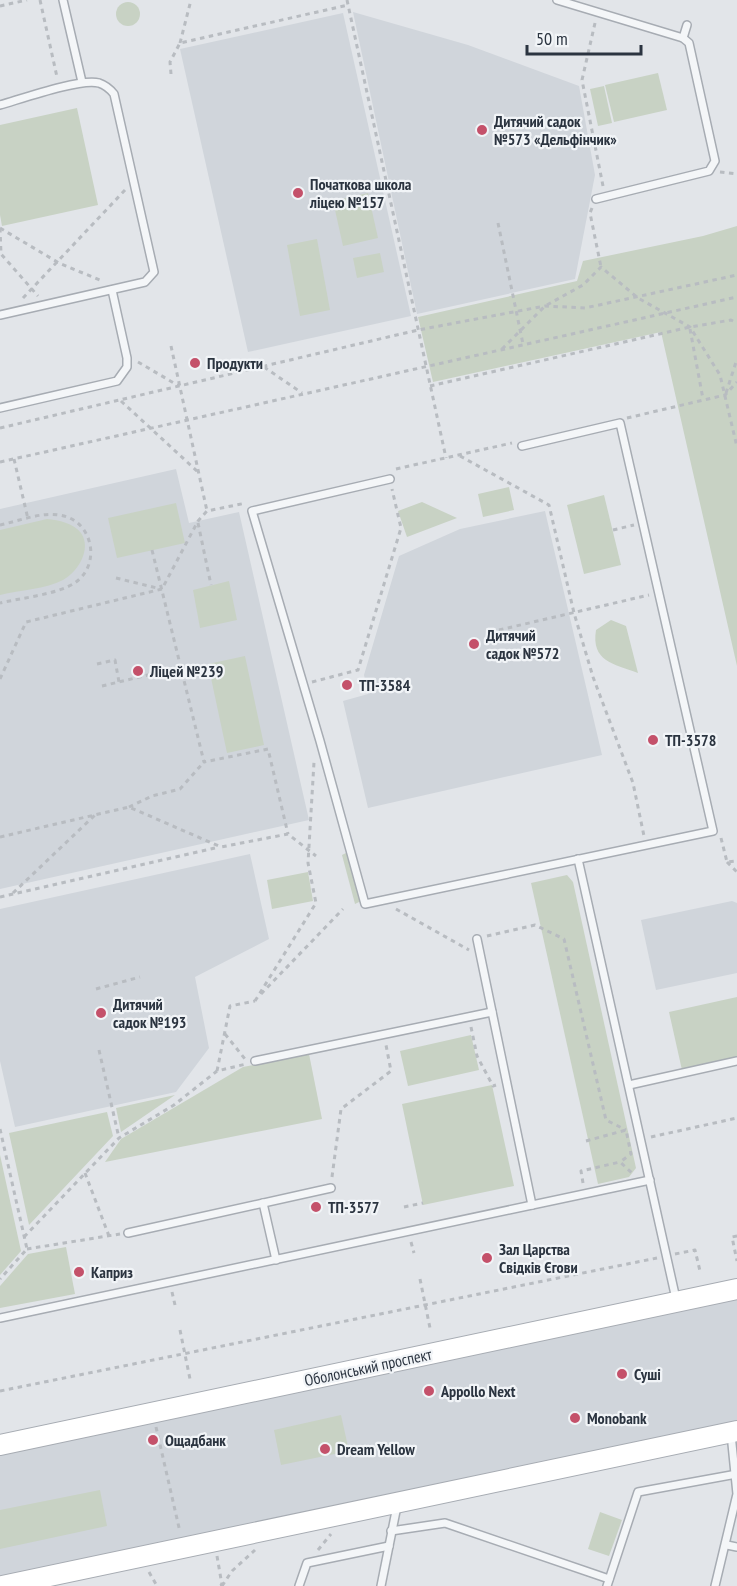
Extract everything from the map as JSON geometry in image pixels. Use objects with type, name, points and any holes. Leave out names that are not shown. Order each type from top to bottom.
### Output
[{"type":"main road","name":"Оболонський проспект","points":[[0,1445],[737,1289]]},
{"type":"main road","points":[[2,1586],[44,1582],[397,1502],[734,1431]]},
{"type":"lane","points":[[63,0],[82,82]]},
{"type":"lane","points":[[557,0],[682,38],[689,43],[715,161],[709,171],[597,199]]},
{"type":"lane","points":[[682,38],[687,25]]},
{"type":"lane","points":[[0,105],[82,82],[98,82],[114,94],[154,272],[149,280],[4,314]]},
{"type":"lane","points":[[0,408],[117,381],[127,367],[115,289]]},
{"type":"lane","points":[[390,479],[252,511],[365,904],[713,831],[620,423],[521,444]]},
{"type":"lane","points":[[578,859],[641,1139],[646,1181],[677,1302]]},
{"type":"lane","points":[[477,939],[532,1205]]},
{"type":"lane","points":[[252,1062],[492,1012]]},
{"type":"lane","points":[[629,1086],[737,1061]]},
{"type":"lane","points":[[0,1318],[646,1181]]},
{"type":"lane","points":[[128,1233],[331,1188]]},
{"type":"lane","points":[[264,1203],[276,1260]]},
{"type":"lane","points":[[715,1586],[727,1545],[737,1494],[734,1431]]},
{"type":"lane","points":[[391,1531],[445,1523],[608,1582],[638,1492],[736,1474]]},
{"type":"lane","points":[[381,1586],[397,1502]]},
{"type":"lane","points":[[727,1545],[737,1547]]},
{"type":"lane","points":[[299,1586],[307,1563],[388,1546]]},
{"type":"path","points":[[0,6],[27,0]]},
{"type":"path","points":[[40,0],[59,89]]},
{"type":"path","points":[[171,74],[170,62],[180,43],[191,0]]},
{"type":"path","points":[[347,0],[446,458]]},
{"type":"path","points":[[180,43],[348,5]]},
{"type":"path","points":[[597,12],[582,80],[605,197]]},
{"type":"path","points":[[709,171],[737,174]]},
{"type":"path","points":[[4,314],[59,263],[134,181]]},
{"type":"path","points":[[597,199],[590,213],[601,267],[638,298],[690,327],[720,375],[737,447]]},
{"type":"path","points":[[498,223],[523,344]]},
{"type":"path","points":[[0,228],[59,263],[115,289]]},
{"type":"path","points":[[0,228],[1,254],[33,289]]},
{"type":"path","points":[[501,350],[545,306],[582,285],[601,267]]},
{"type":"path","points":[[0,428],[418,330],[545,306],[585,308],[737,275]]},
{"type":"path","points":[[0,462],[737,297]]},
{"type":"path","points":[[430,386],[690,327],[731,320],[737,323]]},
{"type":"path","points":[[690,327],[704,400]]},
{"type":"path","points":[[171,346],[207,511]]},
{"type":"path","points":[[126,354],[180,387]]},
{"type":"path","points":[[725,395],[737,359]]},
{"type":"path","points":[[264,367],[303,393]]},
{"type":"path","points":[[624,418],[725,395],[737,382]]},
{"type":"path","points":[[121,400],[199,473]]},
{"type":"path","points":[[310,683],[358,670],[401,528],[388,471],[521,444]]},
{"type":"path","points":[[459,455],[549,506],[574,613],[593,677],[633,783],[646,845]]},
{"type":"path","points":[[14,459],[28,519]]},
{"type":"path","points":[[0,679],[26,622],[162,589],[198,521],[207,511],[252,501]]},
{"type":"path","points":[[0,525],[49,514],[63,515],[75,521],[87,532],[91,546],[90,561],[85,574],[75,583],[0,603]]},
{"type":"path","points":[[198,521],[212,585]]},
{"type":"path","points":[[613,530],[643,523]]},
{"type":"path","points":[[152,550],[204,762]]},
{"type":"path","points":[[116,578],[162,589]]},
{"type":"path","points":[[499,630],[659,593]]},
{"type":"path","points":[[97,664],[114,660],[119,682]]},
{"type":"path","points":[[102,686],[181,667]]},
{"type":"path","points":[[255,1001],[316,903],[308,863],[315,742],[320,741]]},
{"type":"path","points":[[0,837],[129,807],[152,796],[180,789],[204,762],[268,749],[288,834],[316,856]]},
{"type":"path","points":[[129,807],[221,847]]},
{"type":"path","points":[[12,895],[96,814]]},
{"type":"path","points":[[0,897],[288,834]]},
{"type":"path","points":[[727,862],[737,872]]},
{"type":"path","points":[[382,900],[481,957]]},
{"type":"path","points":[[217,1071],[230,1006],[255,1001],[343,909]]},
{"type":"path","points":[[477,939],[535,925],[564,939],[606,1120],[626,1130]]},
{"type":"path","points":[[96,989],[140,977]]},
{"type":"path","points":[[468,1017],[477,1056],[487,1074]]},
{"type":"path","points":[[24,1237],[119,1138],[174,1105],[217,1071],[252,1062],[225,1034]]},
{"type":"path","points":[[331,1188],[341,1109],[391,1071],[384,1034]]},
{"type":"path","points":[[99,1050],[119,1138]]},
{"type":"path","points":[[641,1139],[737,1118]]},
{"type":"path","points":[[0,1129],[27,1249]]},
{"type":"path","points":[[586,1141],[626,1130]]},
{"type":"path","points":[[586,1194],[580,1171],[620,1162],[631,1154],[626,1130]]},
{"type":"path","points":[[620,1162],[646,1181]]},
{"type":"path","points":[[85,1173],[109,1236]]},
{"type":"path","points":[[404,1207],[423,1203]]},
{"type":"path","points":[[0,1279],[27,1249],[128,1233]]},
{"type":"path","points":[[737,1236],[732,1238],[737,1261]]},
{"type":"path","points":[[0,1391],[695,1250],[700,1271]]},
{"type":"path","points":[[420,1279],[430,1328]]},
{"type":"path","points":[[180,1330],[190,1379]]},
{"type":"path","points":[[157,1432],[180,1532]]},
{"type":"path","points":[[221,1586],[232,1571],[261,1545]]},
{"type":"path","points":[[216,1554],[221,1586]]},
{"type":"path","points":[[147,1569],[158,1586]]},
{"type":"shaded area","name":"Дитячий садок №573 «Дельфінчик»","points":[[353,12],[468,45],[579,86],[595,175],[575,279],[417,314]]},
{"type":"shaded area","name":"Початкова школа ліцею №157","points":[[343,13],[411,316],[248,352],[180,49]]},
{"type":"shaded area","name":"Ліцей №239","points":[[176,469],[189,523],[239,512],[309,820],[0,889],[0,509]]},
{"type":"shaded area","name":"Дитячий садок №572","points":[[545,511],[602,755],[368,808],[343,701],[368,694],[364,675],[399,556],[460,529]]},
{"type":"shaded area","name":"Дитячий садок №193","points":[[250,854],[269,939],[195,977],[209,1048],[176,1092],[15,1127],[0,1061],[0,909]]},
{"type":"shaded area","points":[[732,901],[737,903],[737,973],[656,990],[641,920]]},
{"type":"shaded area","name":"Dream Yellow","points":[[737,1293],[737,1426],[0,1581],[0,1449]]},
{"type":"green space","points":[[128,2],[133,3],[139,9],[139,19],[133,25],[128,26],[123,25],[117,19],[116,14],[117,9],[123,3]]},
{"type":"green space","points":[[658,73],[667,110],[614,122],[605,85]]},
{"type":"green space","points":[[604,86],[612,123],[598,126],[590,89]]},
{"type":"green space","points":[[77,108],[98,205],[2,226],[0,125]]},
{"type":"green space","points":[[368,193],[378,238],[343,246],[333,201]]},
{"type":"green space","points":[[737,226],[737,666],[661,332],[433,382],[418,317],[577,281],[583,261],[703,236]]},
{"type":"green space","points":[[317,239],[330,310],[300,316],[287,245]]},
{"type":"green space","points":[[380,253],[384,272],[357,278],[353,258]]},
{"type":"green space","points":[[509,487],[514,510],[483,517],[478,494]]},
{"type":"green space","points":[[604,495],[621,565],[584,574],[567,505]]},
{"type":"green space","points":[[422,502],[457,518],[407,537],[398,511]]},
{"type":"green space","points":[[176,503],[185,543],[117,558],[108,518]]},
{"type":"green space","points":[[47,519],[66,523],[81,533],[85,546],[78,566],[69,576],[56,583],[0,595],[0,530]]},
{"type":"green space","points":[[229,581],[237,620],[200,628],[193,590]]},
{"type":"green space","points":[[611,620],[626,626],[638,673],[612,664],[600,655],[595,640],[596,630]]},
{"type":"green space","points":[[245,656],[264,745],[227,753],[208,664]]},
{"type":"green space","points":[[348,852],[361,901],[355,904],[342,855]]},
{"type":"green space","points":[[308,872],[313,901],[272,909],[267,880]]},
{"type":"green space","points":[[567,875],[573,882],[636,1168],[629,1177],[598,1184],[531,883]]},
{"type":"green space","points":[[737,997],[737,1058],[682,1070],[669,1012]]},
{"type":"green space","points":[[471,1035],[479,1070],[408,1086],[400,1051]]},
{"type":"green space","points":[[309,1054],[322,1119],[105,1162],[121,1139],[243,1067]]},
{"type":"green space","points":[[492,1085],[514,1186],[423,1205],[402,1104]]},
{"type":"green space","points":[[175,1095],[121,1132],[116,1108]]},
{"type":"green space","points":[[107,1112],[113,1136],[29,1225],[9,1133]]},
{"type":"green space","points":[[0,1155],[21,1251],[0,1275]]},
{"type":"green space","points":[[66,1247],[75,1294],[0,1308],[0,1286],[28,1254]]},
{"type":"green space","points":[[341,1415],[349,1451],[281,1465],[274,1430]]},
{"type":"green space","points":[[100,1490],[107,1526],[0,1549],[0,1510]]},
{"type":"green space","points":[[600,1512],[622,1520],[609,1556],[588,1549]]},
{"type":"place","name":"Дитячий садок №573 «Дельфінчик»","points":[[482,130]]},
{"type":"place","name":"Початкова школа ліцею №157","points":[[298,193]]},
{"type":"place","name":"Продукти","points":[[195,363]]},
{"type":"place","name":"Дитячий садок №572","points":[[474,644]]},
{"type":"place","name":"Ліцей №239","points":[[138,671]]},
{"type":"place","name":"ТП-3584","points":[[347,685]]},
{"type":"place","name":"ТП-3578","points":[[653,740]]},
{"type":"place","name":"Дитячий садок №193","points":[[101,1013]]},
{"type":"place","name":"ТП-3577","points":[[316,1207]]},
{"type":"place","name":"Зал Царства Свідків Єгови","points":[[487,1258]]},
{"type":"place","name":"Каприз","points":[[79,1272]]},
{"type":"place","name":"Суші","points":[[622,1374]]},
{"type":"place","name":"Appollo Next","points":[[429,1391]]},
{"type":"place","name":"Monobank","points":[[575,1418]]},
{"type":"place","name":"Ощадбанк","points":[[153,1440]]},
{"type":"place","name":"Dream Yellow","points":[[325,1449]]}]
